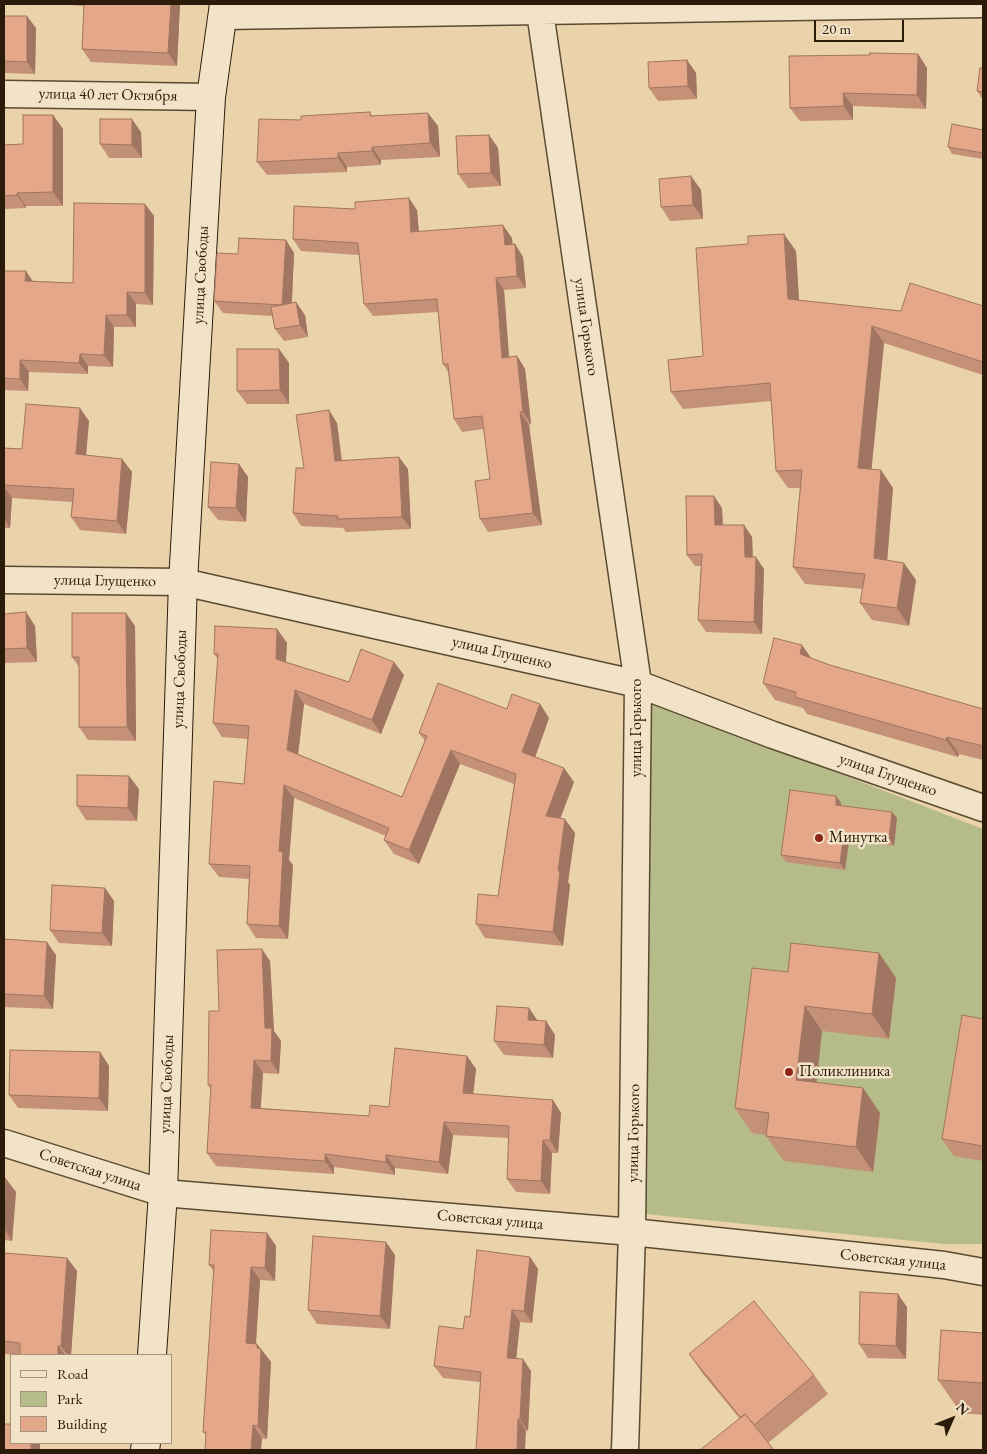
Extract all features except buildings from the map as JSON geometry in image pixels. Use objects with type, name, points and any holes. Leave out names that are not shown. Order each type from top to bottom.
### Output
[{"type":"street","points":[[223,10],[540,12],[704,7],[983,4]]},
{"type":"street","name":"улица Свободы","points":[[152,1354],[163,1193],[183,582],[211,97],[223,10]]},
{"type":"street","name":"улица Горького","points":[[540,12],[638,684],[632,1232],[625,1450]]},
{"type":"street","name":"улица 40 лет Октября","points":[[4,94],[211,97]]},
{"type":"street","name":"улица Глущенко","points":[[4,580],[183,582],[638,684],[773,735],[983,808]]},
{"type":"street","name":"Советская улица","points":[[4,1143],[163,1193],[632,1232],[944,1265],[983,1272]]},
{"type":"green space","points":[[650,700],[983,829],[983,1244],[944,1244],[645,1214]]},
{"type":"place","name":"Минутка","points":[[819,838]]},
{"type":"place","name":"Поликлиника","points":[[789,1072]]}]
